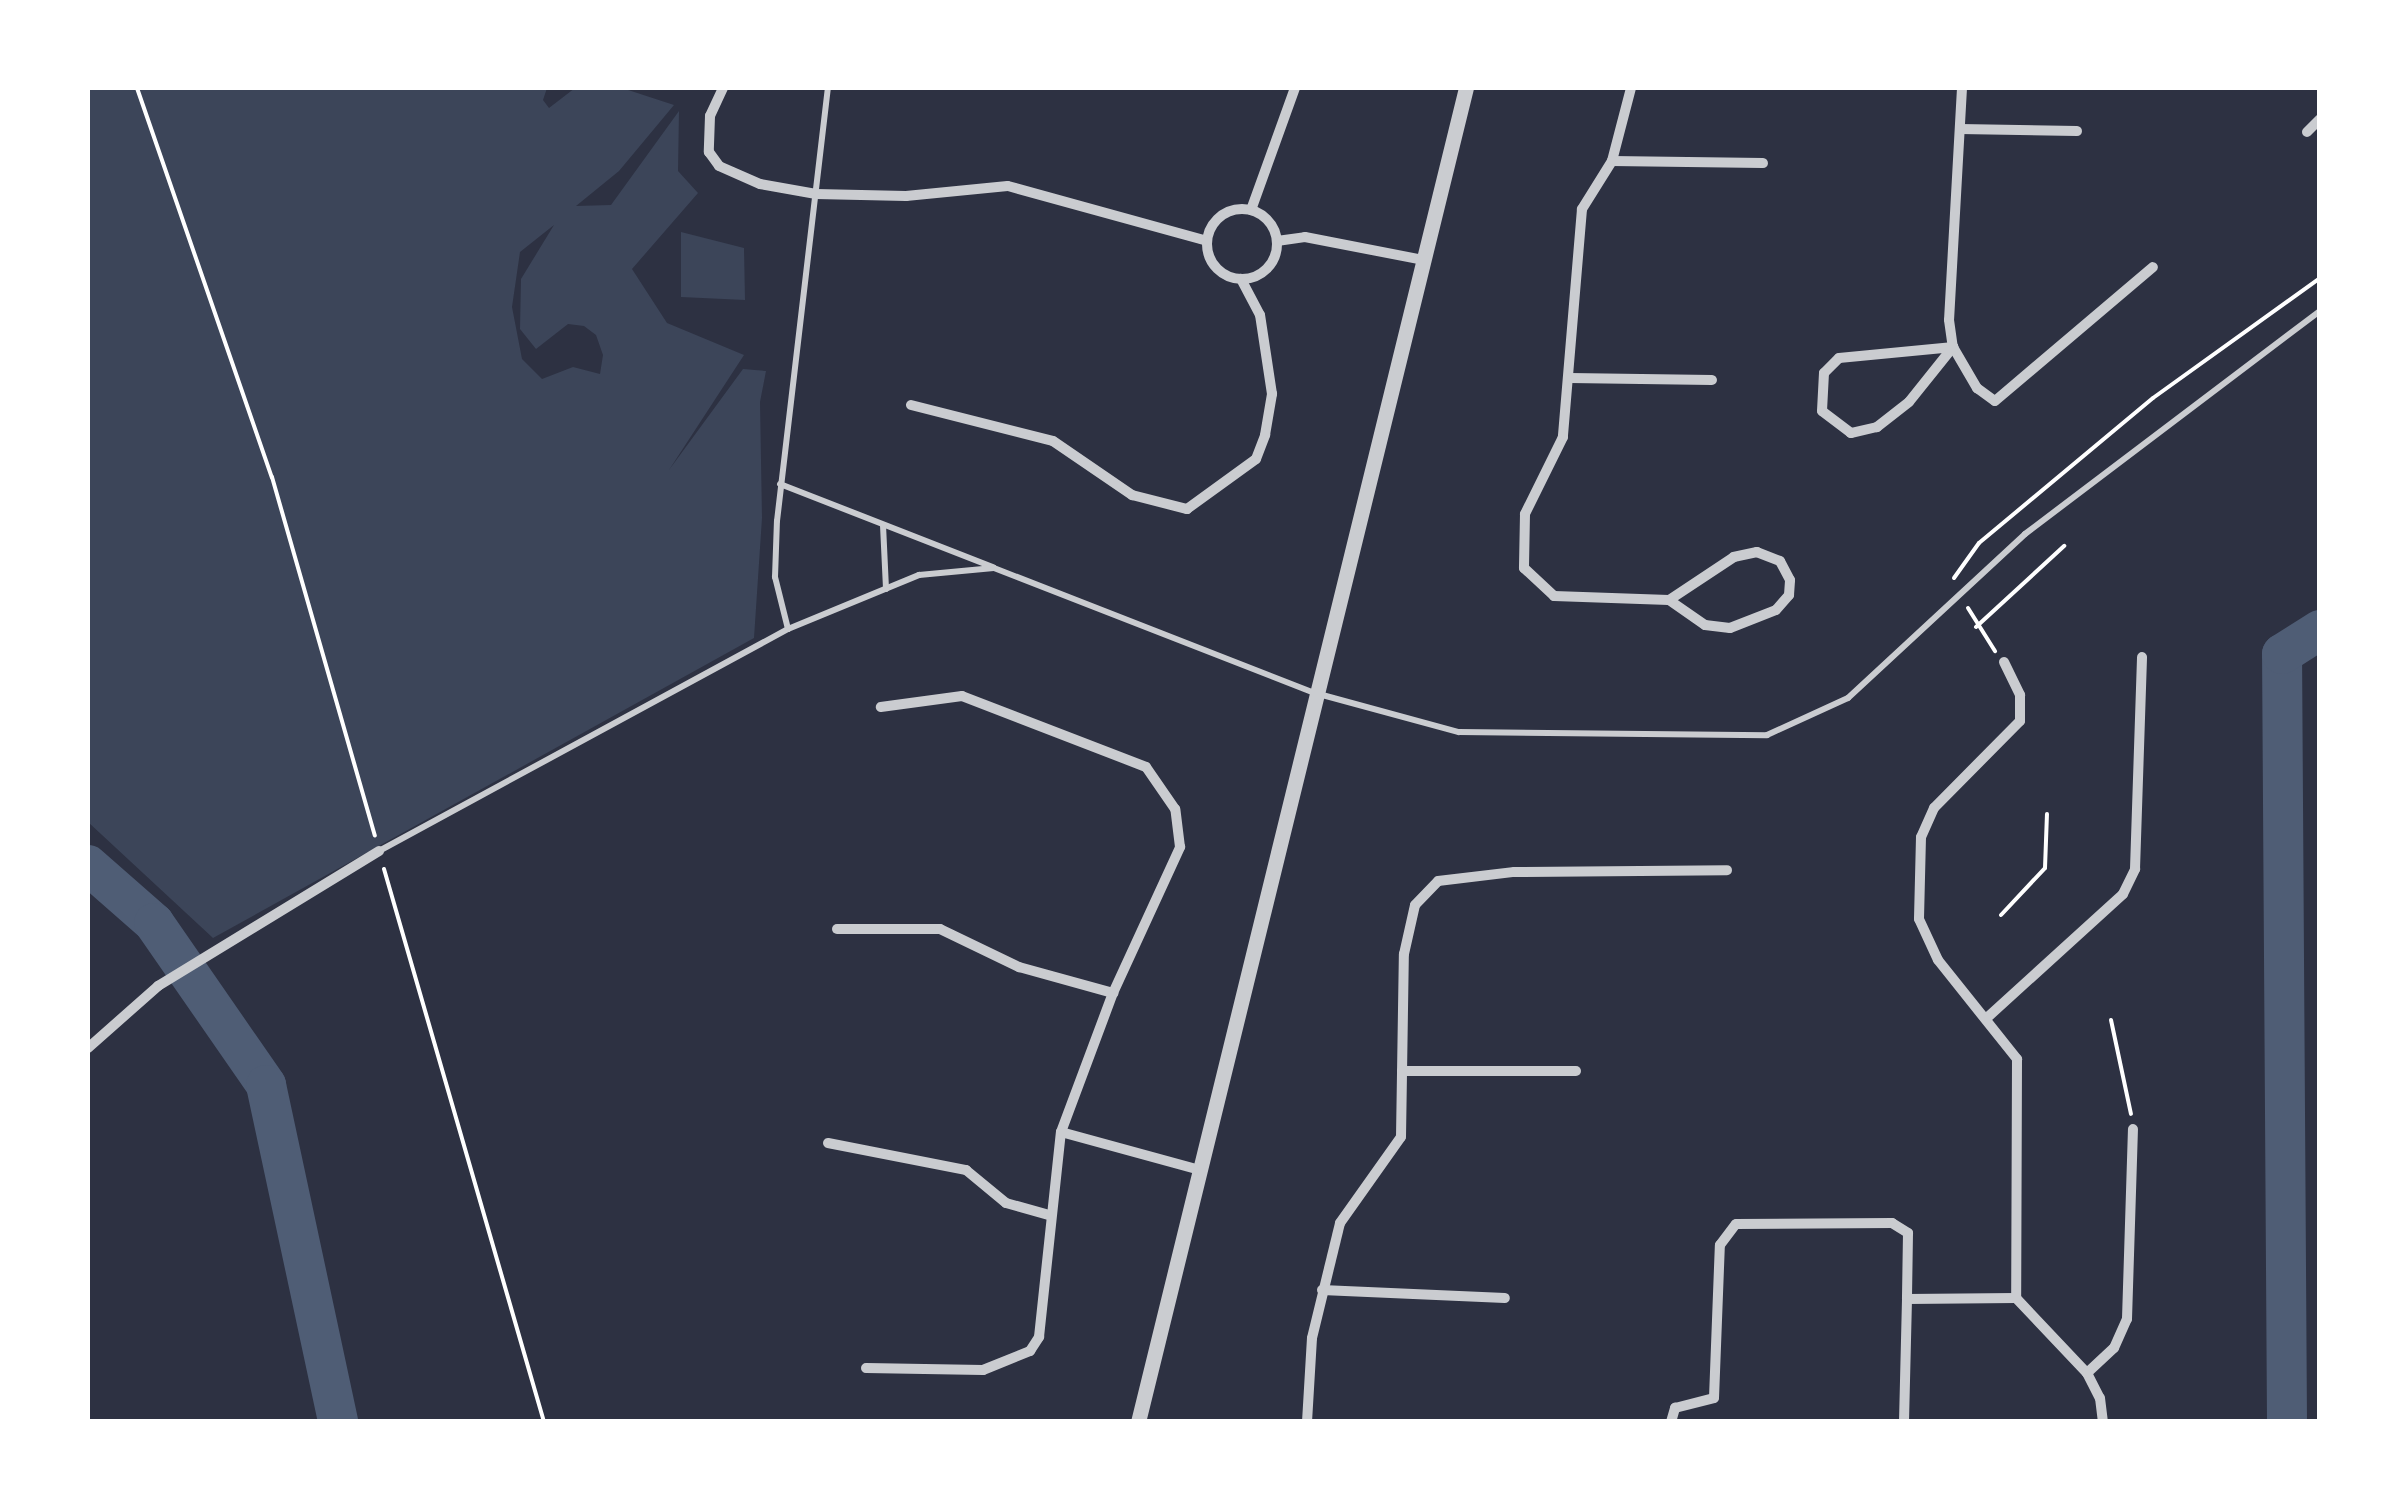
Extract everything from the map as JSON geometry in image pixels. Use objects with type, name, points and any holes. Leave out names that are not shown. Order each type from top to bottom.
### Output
[{"type":"street","points":[[724,88],[710,116],[709,152],[720,166],[760,184],[816,194],[906,196],[1008,186],[1207,241]]},
{"type":"street","points":[[1251,210],[1294,88]]},
{"type":"street","points":[[1138,1422],[1466,88]]},
{"type":"street","points":[[1630,88],[1612,160],[1582,208],[1572,264],[1570,378],[1563,437],[1525,514],[1524,568],[1554,596],[1668,600],[1705,626],[1730,628],[1776,610],[1790,580],[1780,560],[1757,552],[1734,557],[1668,600]]},
{"type":"street","points":[[1962,88],[1960,204],[1949,275],[1953,348],[1970,378],[1995,401],[2153,267]]},
{"type":"street","points":[[2307,132],[2320,119]]},
{"type":"street","points":[[1960,129],[2077,131]]},
{"type":"street","points":[[1612,160],[1763,163]]},
{"type":"street","points":[[911,404],[1054,441],[1132,495],[1187,509],[1256,458],[1265,436],[1272,394],[1260,315],[1241,279],[1215,267],[1207,241],[1222,215],[1251,210],[1267,219],[1277,242],[1268,267],[1241,279]]},
{"type":"street","points":[[1277,242],[1305,237],[1423,260]]},
{"type":"street","points":[[1953,348],[1909,402],[1877,428],[1852,432],[1822,411],[1824,374],[1839,358],[1953,348]]},
{"type":"street","points":[[1570,378],[1712,380]]},
{"type":"street","points":[[1989,1016],[2123,894],[2135,869],[2142,657]]},
{"type":"street","points":[[2004,662],[2020,695],[2020,721],[1934,808],[1921,838],[1919,918],[1938,960],[1989,1016],[2017,1059],[2016,1298],[2087,1373],[2100,1398],[2103,1422]]},
{"type":"street","points":[[866,1368],[983,1370],[1030,1350],[1044,1319],[1049,1215],[1061,1132],[1113,993],[1180,847],[1175,809],[1146,766],[962,696],[881,708]]},
{"type":"street","points":[[88,1048],[158,986],[380,851]]},
{"type":"street","points":[[1307,1422],[1322,1290],[1340,1223],[1401,1137],[1404,954],[1416,905],[1438,881],[1514,872],[1726,870]]},
{"type":"street","points":[[838,929],[954,933],[1019,967],[1113,993]]},
{"type":"street","points":[[1402,1071],[1576,1071]]},
{"type":"street","points":[[2087,1373],[2114,1348],[2127,1319],[2133,1129]]},
{"type":"street","points":[[1061,1132],[1200,1170]]},
{"type":"street","points":[[828,1143],[966,1170],[1006,1203],[1049,1215]]},
{"type":"street","points":[[1671,1422],[1675,1408],[1714,1398],[1720,1245],[1736,1224],[1892,1223],[1908,1234],[1904,1422]]},
{"type":"street","points":[[1322,1290],[1505,1298]]},
{"type":"street","points":[[1907,1299],[2016,1298]]},
{"type":"lane","points":[[788,629],[775,577],[780,484],[828,88]]},
{"type":"lane","points":[[780,484],[1315,693],[1459,732],[1767,735],[1848,698],[2025,534],[2320,311]]},
{"type":"lane","points":[[883,524],[886,589]]},
{"type":"lane","points":[[380,851],[788,629],[919,575],[994,568]]},
{"type":"path","points":[[137,88],[272,477],[544,1422]]},
{"type":"path","points":[[2004,662],[1976,628],[1954,580],[1958,566],[2152,398],[2320,278]]},
{"type":"path","points":[[1976,628],[2064,546]]},
{"type":"path","points":[[2000,915],[2045,868],[2048,814]]},
{"type":"path","points":[[2111,1020],[2133,1129]]},
{"type":"shaded area","points":[[88,88],[547,88],[543,100],[549,108],[575,88],[622,88],[674,105],[619,171],[576,206],[611,205],[679,111],[678,171],[698,193],[632,269],[667,323],[744,355],[669,470],[743,369],[766,371],[760,402],[762,518],[754,638],[213,938],[88,822]],"holes":[[[554,225],[521,279],[520,329],[536,349],[568,324],[584,326],[596,335],[603,355],[600,374],[573,367],[542,379],[522,359],[512,307],[520,252]]]},
{"type":"shaded area","points":[[681,232],[744,248],[745,300],[681,297]]},
{"type":"waterway","points":[[2287,1422],[2282,654],[2320,630]]},
{"type":"waterway","points":[[88,865],[154,923],[266,1085],[338,1422]]}]
